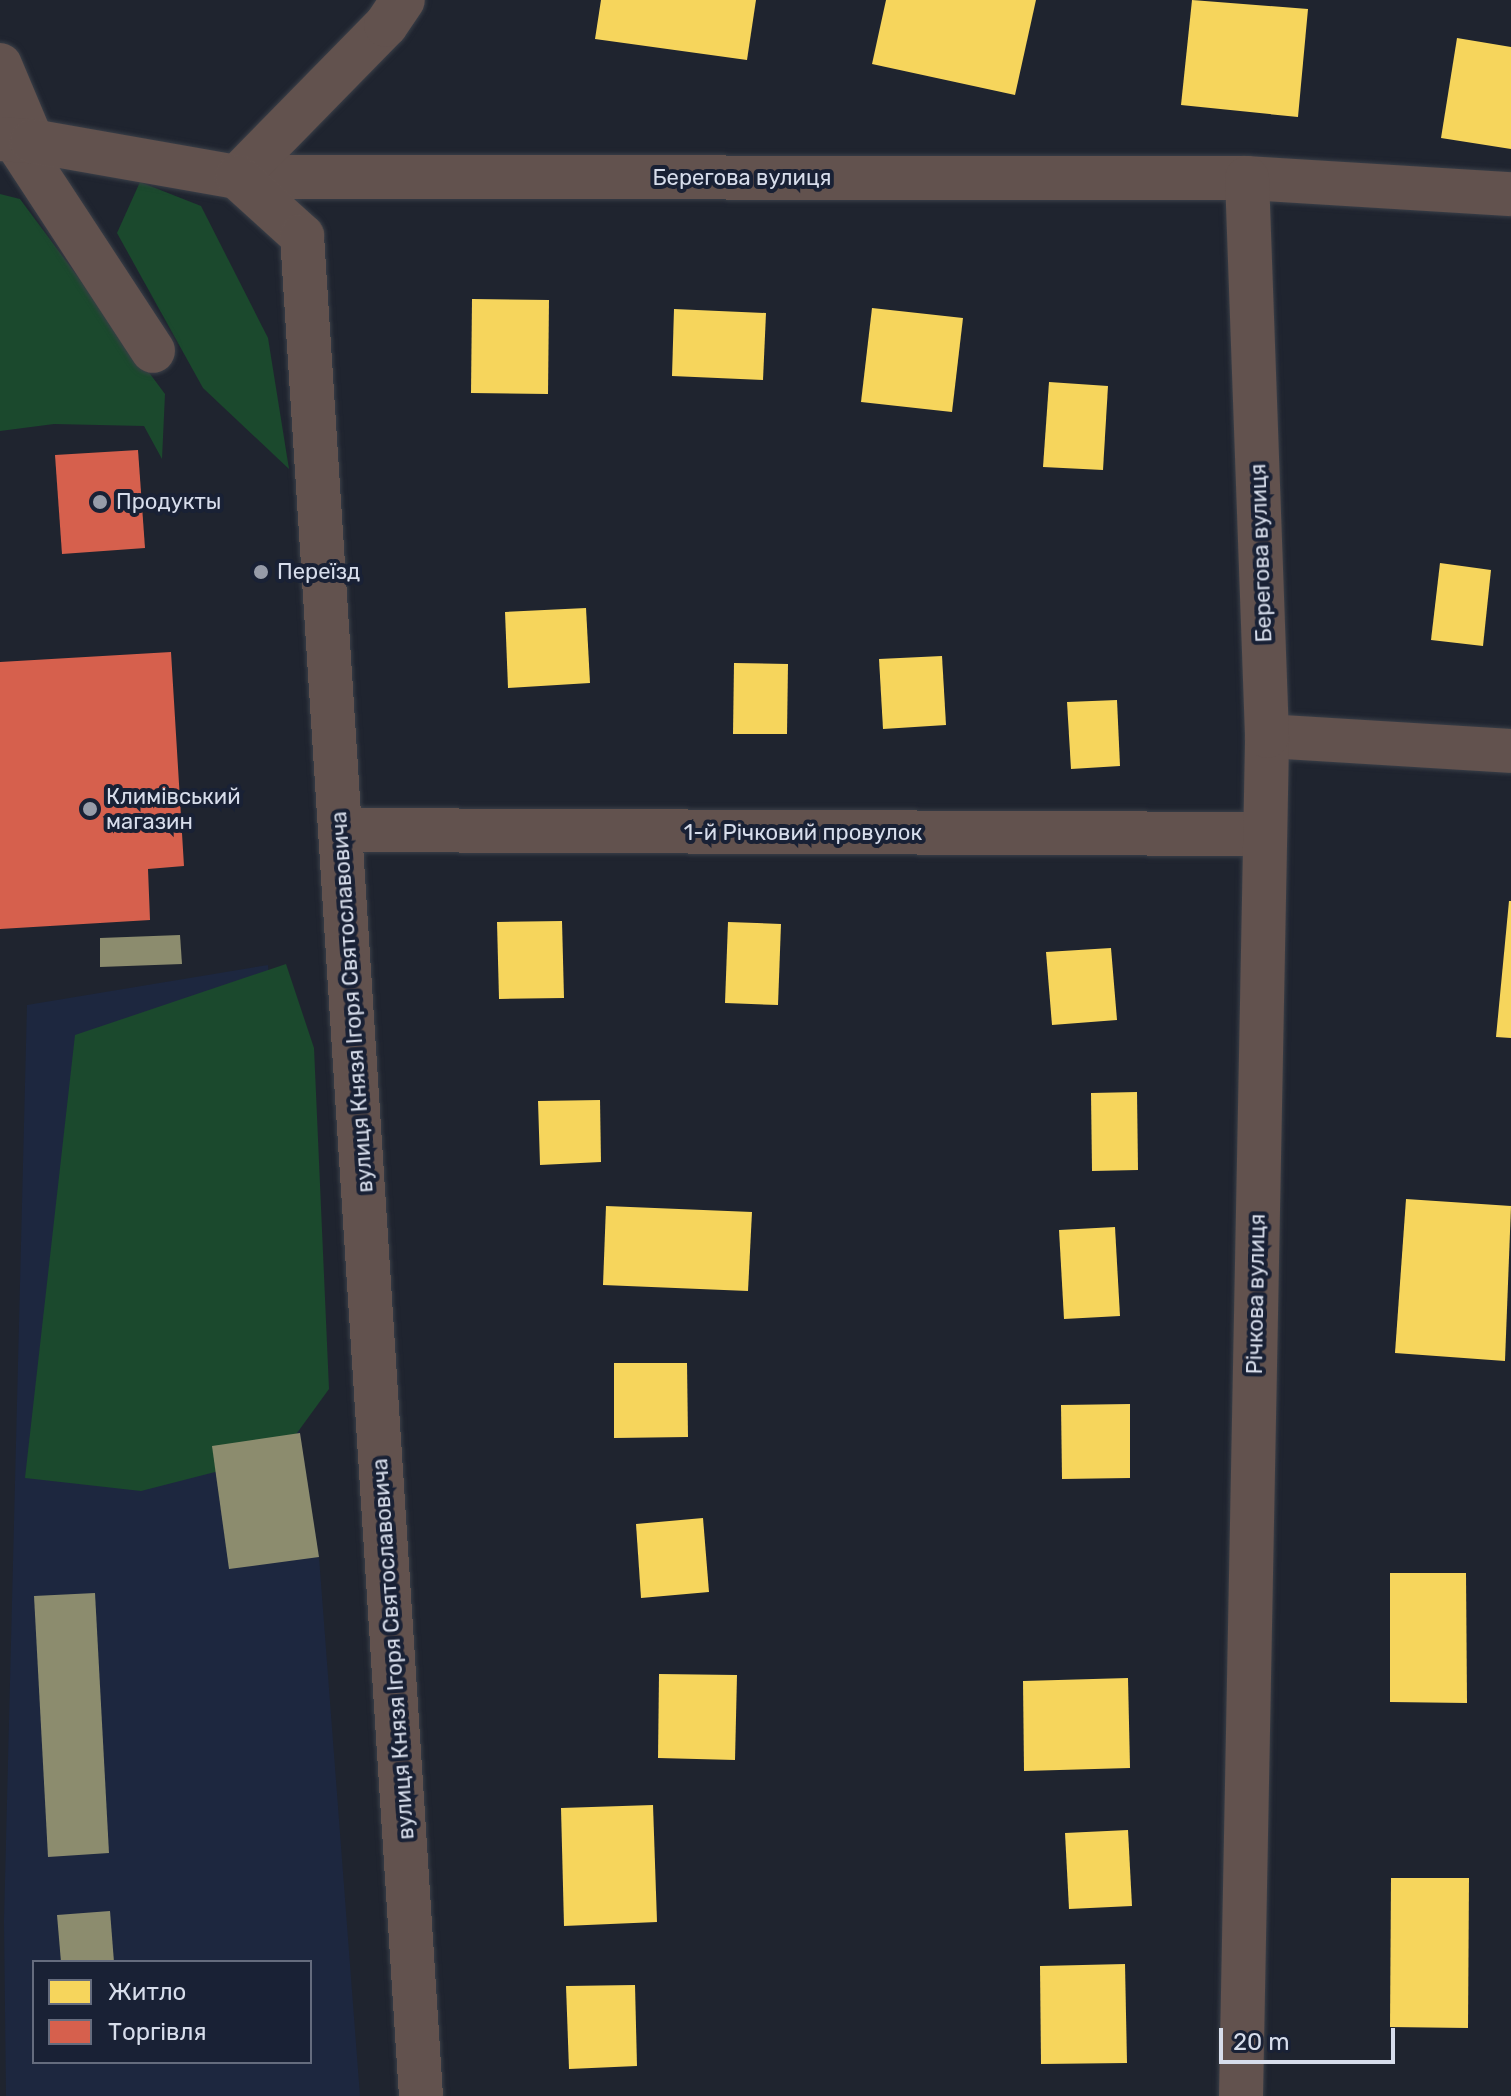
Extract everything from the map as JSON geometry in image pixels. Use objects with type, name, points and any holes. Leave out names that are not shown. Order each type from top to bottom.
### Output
[{"type":"street","points":[[16,140],[237,177],[386,25],[403,0]]},
{"type":"street","points":[[0,65],[16,140],[153,351]]},
{"type":"street","name":"Берегова вулиця","points":[[237,177],[1247,178],[1511,194]]},
{"type":"street","name":"вулиця Князя Ігоря Святославовича","points":[[237,177],[302,236],[421,2096]]},
{"type":"street","name":"Берегова вулиця","points":[[1247,178],[1267,736]]},
{"type":"street","points":[[1267,736],[1511,751]]},
{"type":"street","name":"Річкова вулиця","points":[[1241,2096],[1267,736]]},
{"type":"street","name":"1-й Річковий провулок","points":[[342,830],[1265,834]]},
{"type":"shaded area","points":[[268,965],[300,1433],[319,1557],[360,2096],[6,2096],[4,1921],[27,1005]]},
{"type":"green space","points":[[140,182],[201,206],[268,338],[289,469],[203,388],[117,233]]},
{"type":"green space","points":[[0,194],[20,199],[165,394],[162,459],[144,426],[54,424],[0,431]]},
{"type":"green space","points":[[286,964],[314,1048],[329,1389],[281,1455],[141,1491],[25,1478],[75,1035]]},
{"type":"building: Житло","points":[[601,0],[756,0],[747,60],[595,39]]},
{"type":"building: Житло","points":[[886,0],[1036,0],[1015,95],[872,64]]},
{"type":"building: Житло","points":[[1192,0],[1308,9],[1298,117],[1181,105]]},
{"type":"building: Житло","points":[[1457,38],[1511,47],[1511,149],[1441,138]]},
{"type":"building: Житло","points":[[472,299],[549,300],[548,394],[471,393]]},
{"type":"building: Житло","points":[[872,308],[963,318],[952,412],[861,402]]},
{"type":"building: Житло","points":[[674,309],[766,313],[763,380],[672,376]]},
{"type":"building: Житло","points":[[1049,382],[1108,386],[1103,470],[1043,467]]},
{"type":"building: Житло","points":[[1440,563],[1491,570],[1483,646],[1431,640]]},
{"type":"building: Житло","points":[[586,608],[590,683],[508,688],[505,612]]},
{"type":"building: Житло","points":[[942,656],[946,725],[883,729],[879,659]]},
{"type":"building: Житло","points":[[734,663],[788,664],[787,734],[733,734]]},
{"type":"building: Житло","points":[[1117,700],[1120,766],[1071,769],[1067,702]]},
{"type":"building: Житло","points":[[1511,901],[1511,1038],[1496,1037]]},
{"type":"building: Житло","points":[[562,921],[564,998],[499,999],[497,922]]},
{"type":"building: Житло","points":[[728,922],[781,924],[778,1005],[725,1003]]},
{"type":"building: Житло","points":[[1111,948],[1117,1020],[1052,1025],[1046,952]]},
{"type":"building: Житло","points":[[1137,1092],[1138,1170],[1092,1171],[1091,1093]]},
{"type":"building: Житло","points":[[600,1100],[601,1162],[540,1165],[538,1101]]},
{"type":"building: Житло","points":[[1406,1199],[1511,1206],[1505,1361],[1395,1353]]},
{"type":"building: Житло","points":[[606,1206],[752,1212],[748,1291],[603,1285]]},
{"type":"building: Житло","points":[[1115,1227],[1120,1316],[1064,1319],[1059,1230]]},
{"type":"building: Житло","points":[[614,1363],[687,1363],[688,1437],[614,1438]]},
{"type":"building: Житло","points":[[1130,1404],[1130,1478],[1062,1479],[1061,1405]]},
{"type":"building: Житло","points":[[703,1518],[709,1592],[641,1598],[636,1524]]},
{"type":"building: Житло","points":[[1390,1573],[1466,1573],[1467,1703],[1390,1702]]},
{"type":"building: Житло","points":[[659,1674],[737,1675],[735,1760],[658,1758]]},
{"type":"building: Житло","points":[[1128,1678],[1130,1768],[1024,1771],[1023,1681]]},
{"type":"building: Житло","points":[[653,1805],[657,1922],[564,1926],[561,1808]]},
{"type":"building: Житло","points":[[1128,1830],[1132,1906],[1069,1909],[1065,1833]]},
{"type":"building: Житло","points":[[1391,1878],[1469,1878],[1468,2028],[1390,2027]]},
{"type":"building: Житло","points":[[1125,1964],[1127,2063],[1041,2064],[1040,1966]]},
{"type":"building: Житло","points":[[635,1985],[637,2066],[569,2069],[566,1986]]},
{"type":"building: Торгівля","name":"Продукты","points":[[138,450],[145,548],[62,554],[55,455]]},
{"type":"building: Торгівля","name":"Климівський магазин","points":[[171,652],[184,866],[148,869],[150,920],[0,929],[0,662]]},
{"type":"building: Промзона","points":[[180,935],[182,964],[100,967],[100,938]]},
{"type":"building: Промзона","points":[[300,1433],[319,1557],[229,1569],[212,1446]]},
{"type":"building: Промзона","points":[[95,1593],[109,1853],[48,1857],[34,1596]]},
{"type":"building: Промзона","points":[[110,1911],[114,1960],[61,1960],[57,1915]]},
{"type":"place","name":"Продукты","points":[[100,502]]},
{"type":"place","name":"Переїзд","points":[[261,572]]},
{"type":"place","name":"Климівський магазин","points":[[90,809]]}]
